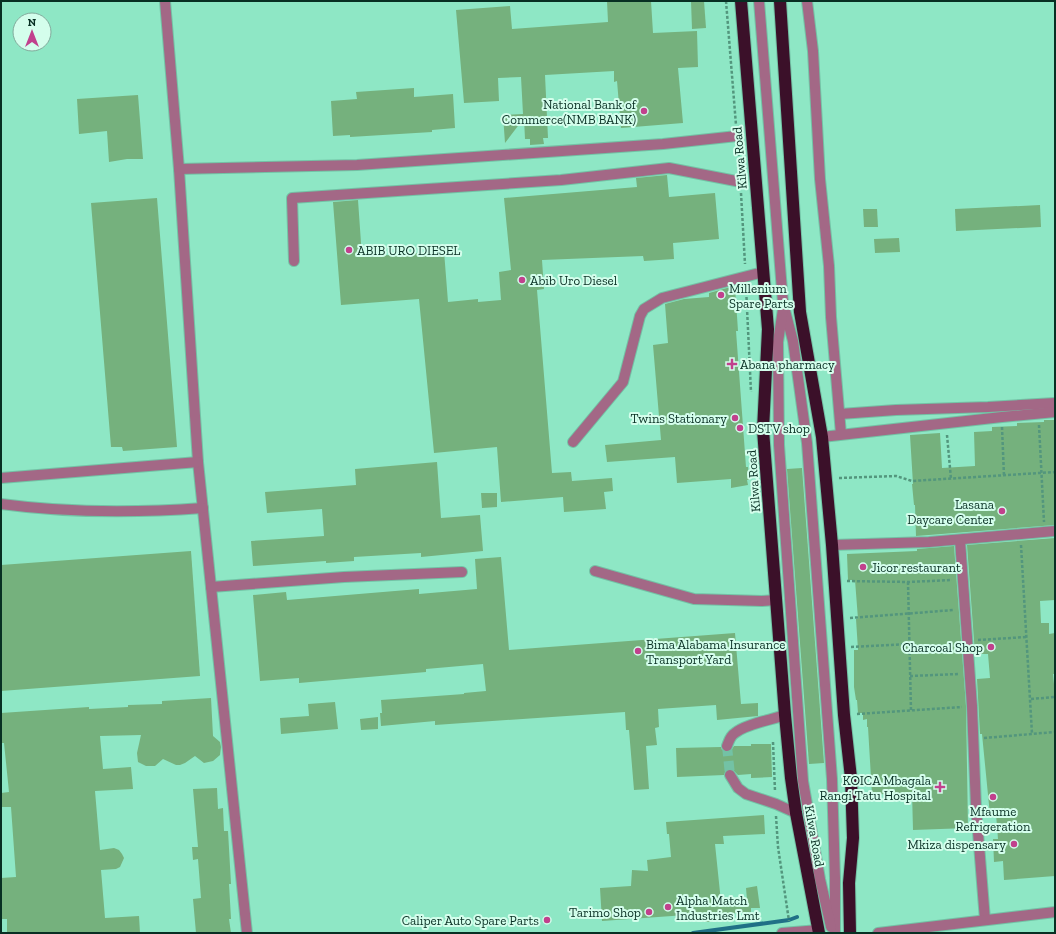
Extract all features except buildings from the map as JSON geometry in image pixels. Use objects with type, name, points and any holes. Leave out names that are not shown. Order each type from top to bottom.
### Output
[{"type":"highway","name":"Kilwa Road","points":[[741,1],[768,329],[763,430],[785,715],[796,813],[819,932]]},
{"type":"highway","points":[[780,1],[800,312],[822,437],[835,582],[844,715],[851,778],[853,838],[849,883],[850,933]]},
{"type":"street","points":[[165,1],[179,169],[198,462],[247,933]]},
{"type":"street","points":[[759,1],[783,303],[793,341],[807,443],[832,779],[835,878],[834,933]]},
{"type":"street","points":[[808,1],[813,51],[820,178],[829,266],[831,317],[842,434]]},
{"type":"street","points":[[179,169],[357,165],[655,144],[737,136]]},
{"type":"street","points":[[294,261],[292,198],[561,180],[669,168],[741,182]]},
{"type":"street","points":[[573,442],[623,382],[640,316],[644,309],[662,298],[763,272]]},
{"type":"street","points":[[783,303],[778,342],[779,445],[803,781],[820,879],[834,933]]},
{"type":"street","points":[[840,414],[1055,403]]},
{"type":"street","points":[[822,437],[1002,416],[1055,412]]},
{"type":"street","points":[[1,478],[198,462]]},
{"type":"street","points":[[1,504],[60,510],[114,512],[159,512],[203,508]]},
{"type":"street","points":[[832,545],[929,542],[1050,531]]},
{"type":"street","points":[[960,540],[974,739],[976,807],[985,920]]},
{"type":"street","points":[[595,571],[694,598],[762,601],[776,600]]},
{"type":"street","points":[[211,587],[344,577],[462,572]]},
{"type":"street","points":[[727,746],[730,738],[735,732],[785,715]]},
{"type":"street","points":[[730,775],[738,788],[746,794],[776,804],[796,813]]},
{"type":"street","points":[[878,933],[1055,912]]},
{"type":"street","points":[[782,933],[819,932]]},
{"type":"path","points":[[1038,414],[1041,474],[1050,531]]},
{"type":"path","points":[[1002,416],[1004,476]]},
{"type":"path","points":[[946,423],[951,479]]},
{"type":"path","points":[[826,479],[896,476],[909,481],[1055,472]]},
{"type":"path","points":[[1020,534],[1032,734]]},
{"type":"path","points":[[835,582],[962,580]]},
{"type":"path","points":[[908,582],[911,711]]},
{"type":"path","points":[[837,618],[965,609]]},
{"type":"path","points":[[967,641],[1027,637]]},
{"type":"path","points":[[839,648],[909,644]]},
{"type":"path","points":[[910,676],[969,674]]},
{"type":"path","points":[[1031,699],[1055,697]]},
{"type":"path","points":[[844,715],[972,706]]},
{"type":"path","points":[[974,739],[1055,732]]},
{"type":"waterway","points":[[693,933],[789,920],[797,917]]},
{"type":"tunnel","points":[[727,746],[730,775]]},
{"type":"place","name":"National Bank of Commerce(NMB BANK)","points":[[644,111]]},
{"type":"place","name":"ABIB URO DIESEL","points":[[349,250]]},
{"type":"place","name":"Abib Uro Diesel","points":[[522,280]]},
{"type":"place","name":"Millenium Spare Parts","points":[[721,295]]},
{"type":"place","name":"Abana pharmacy","points":[[732,364]]},
{"type":"place","name":"Twins Stationary","points":[[735,418]]},
{"type":"place","name":"DSTV shop","points":[[740,428]]},
{"type":"place","name":"Lasana Daycare Center","points":[[1002,511]]},
{"type":"place","name":"Jicor restaurant","points":[[863,567]]},
{"type":"place","name":"Charcoal Shop","points":[[991,647]]},
{"type":"place","name":"Bima Alabama Insurance Transport Yard","points":[[638,651]]},
{"type":"place","name":"KOICA Mbagala Rangi Tatu Hospital","points":[[940,787]]},
{"type":"place","name":"Mfaume Refrigeration","points":[[993,797]]},
{"type":"place","name":"Mkiza dispensary","points":[[1014,844]]},
{"type":"place","name":"Alpha Match Industries Lmt","points":[[668,907]]},
{"type":"place","name":"Tarimo Shop","points":[[649,912]]},
{"type":"place","name":"Caliper Auto Spare Parts","points":[[547,920]]}]
